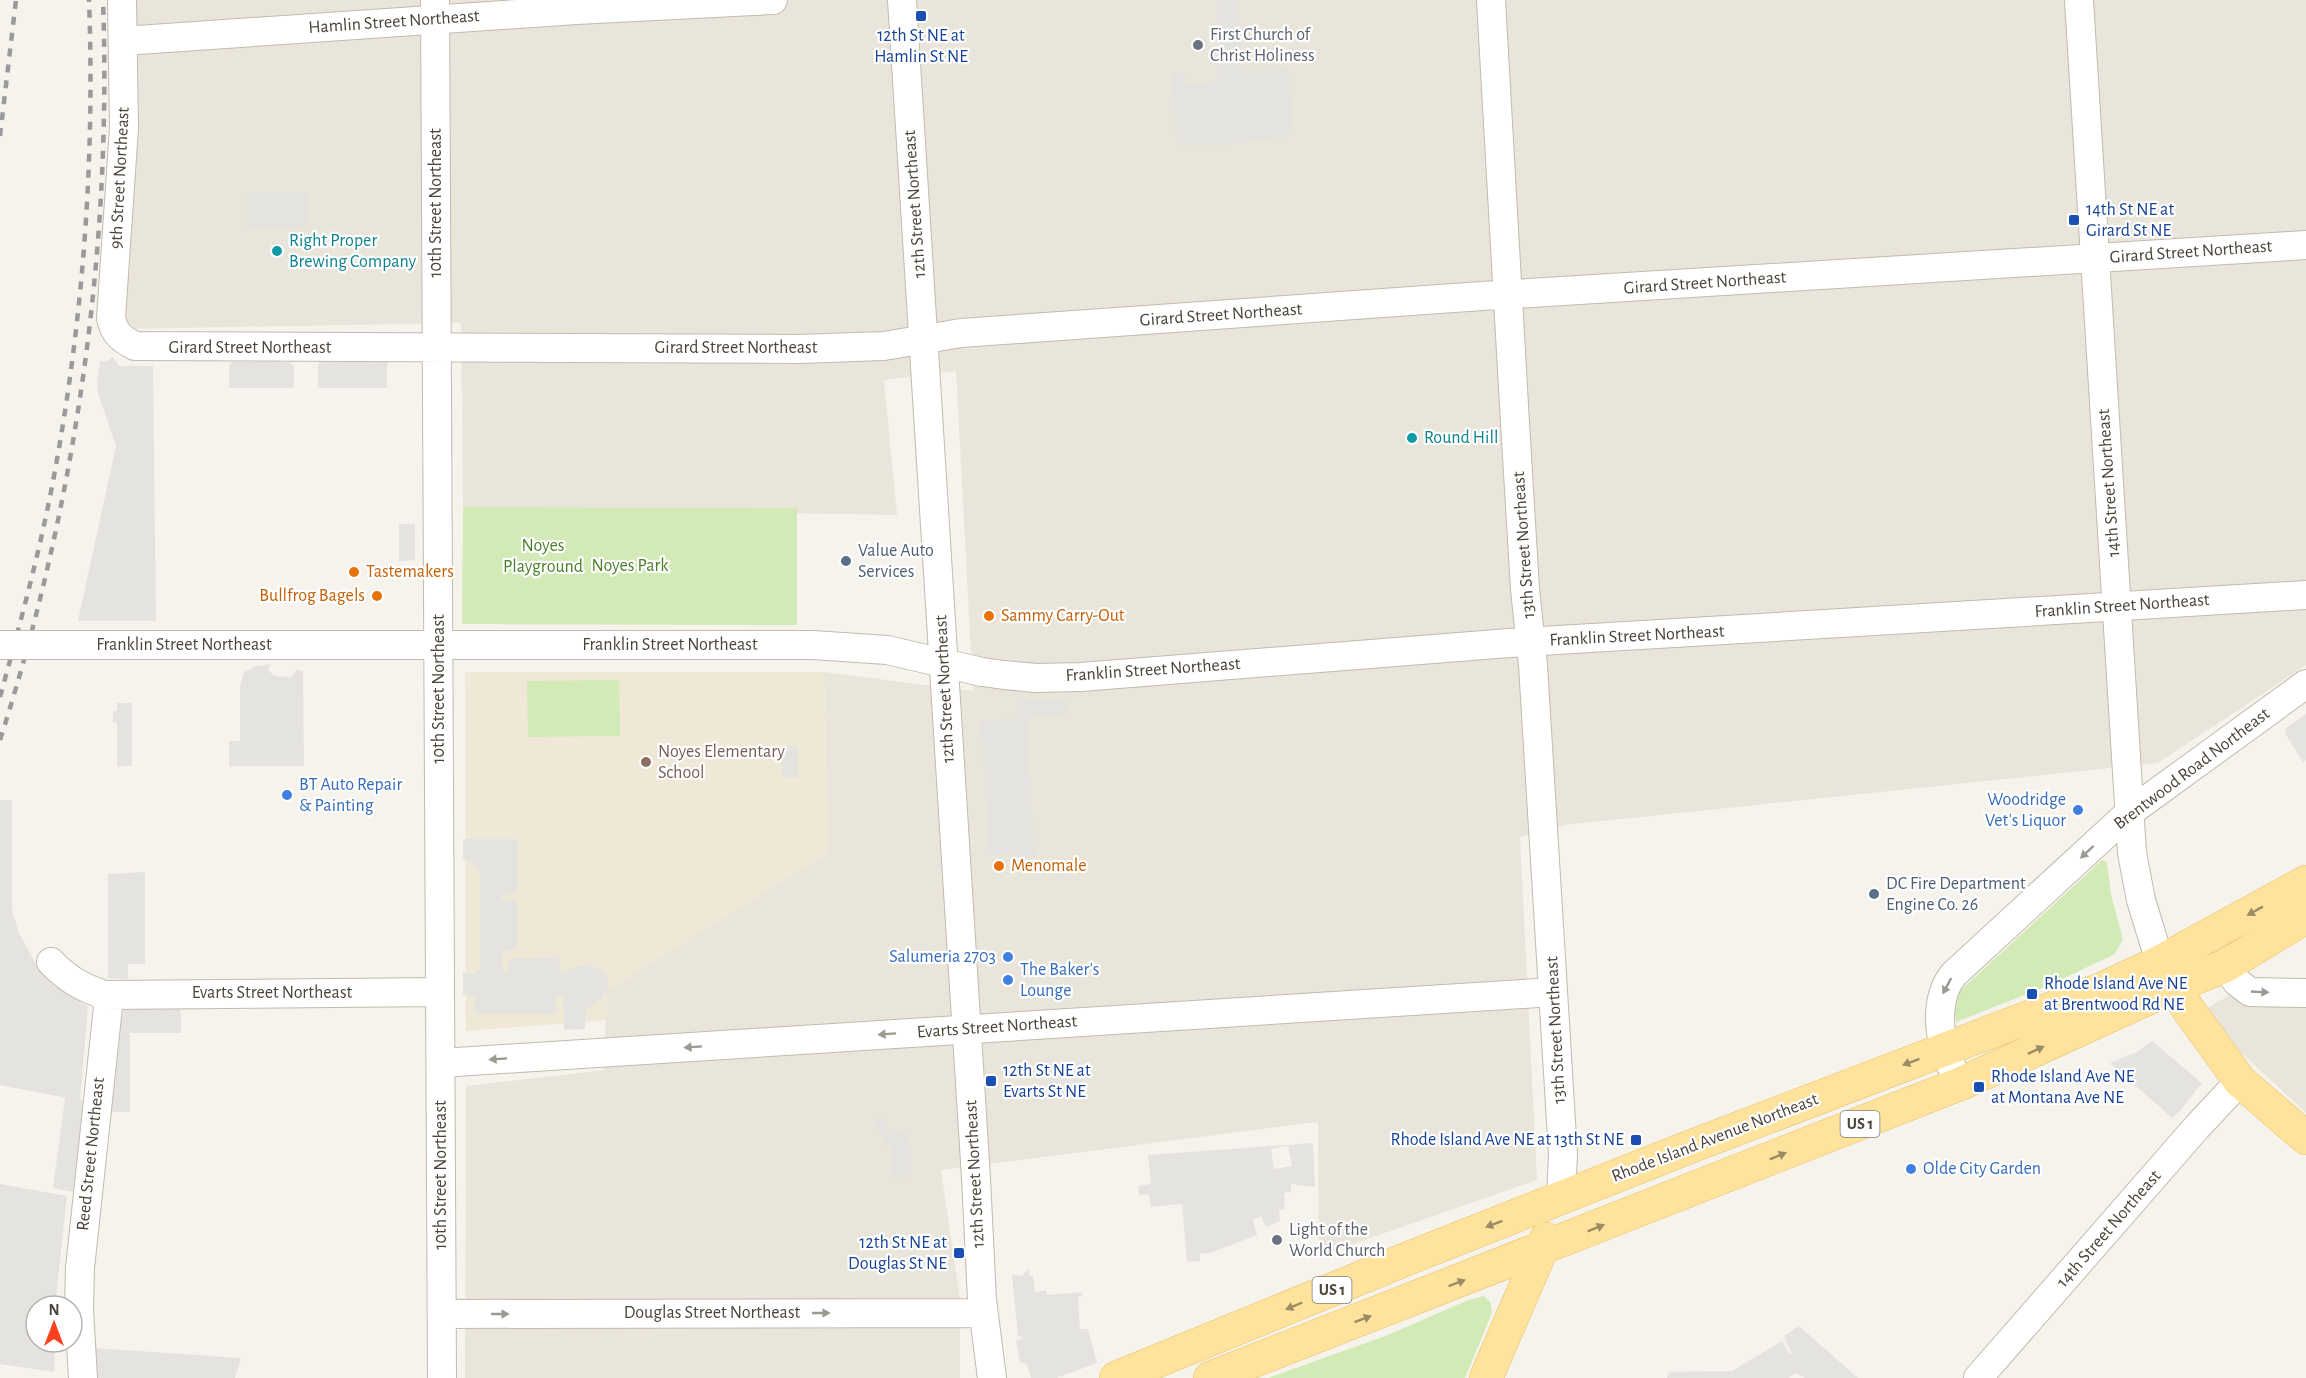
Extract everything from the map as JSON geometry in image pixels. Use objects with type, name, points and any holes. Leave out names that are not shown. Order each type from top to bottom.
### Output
[{"type":"main road","name":"Rhode Island Avenue Northeast","points":[[1210,1378],[1960,1084],[2167,975],[2306,882]]},
{"type":"main road","name":"Rhode Island Avenue Northeast","points":[[1116,1378],[1561,1198],[2100,990],[2167,975],[2225,966],[2306,917]]},
{"type":"main road","points":[[2167,975],[2240,1081],[2306,1138]]},
{"type":"main road","points":[[1798,1106],[1813,1142]]},
{"type":"main road","points":[[1486,1378],[1542,1249],[1561,1198]]},
{"type":"street","name":"9th Street Northeast","points":[[122,0],[122,172],[111,318],[118,336],[135,346]]},
{"type":"street","name":"Hamlin Street Northeast","points":[[123,41],[435,10],[773,0]]},
{"type":"street","name":"12th Street Northeast","points":[[902,0],[983,1313],[992,1378]]},
{"type":"street","name":"13th Street Northeast","points":[[1491,0],[1525,577],[1563,1154],[1561,1198]]},
{"type":"street","name":"14th Street Northeast","points":[[2079,0],[2132,853],[2137,884],[2167,975]]},
{"type":"street","name":"10th Street Northeast","points":[[435,10],[442,1378]]},
{"type":"street","name":"Girard Street Northeast","points":[[135,346],[798,349],[884,346],[961,333],[2306,245]]},
{"type":"street","name":"Franklin Street Northeast","points":[[0,645],[813,645],[887,650],[944,664],[1004,675],[1036,678],[1081,677],[1531,642],[2306,595]]},
{"type":"street","name":"Brentwood Road Northeast","points":[[1960,1084],[1944,1050],[1942,995],[1949,981],[2130,812],[2306,684]]},
{"type":"street","points":[[51,962],[66,977],[80,986],[105,995]]},
{"type":"street","points":[[2225,966],[2237,982],[2250,992],[2306,993]]},
{"type":"street","name":"Evarts Street Northeast","points":[[441,1063],[1553,992]]},
{"type":"street","name":"Evarts Street Northeast","points":[[105,995],[440,993]]},
{"type":"street","name":"Reed Street Northeast","points":[[83,1378],[79,1310],[80,1268],[108,1007],[105,995]]},
{"type":"street","name":"14th Street Northeast","points":[[1978,1378],[2197,1127],[2240,1081]]},
{"type":"street","name":"Douglas Street Northeast","points":[[442,1314],[983,1313]]},
{"type":"shaded area","points":[[135,0],[2306,0],[2306,665],[2158,763],[1564,825],[1520,837],[1537,1180],[1319,1256],[1318,1122],[941,1170],[960,1299],[960,1378],[465,1378],[466,1086],[604,1070],[607,990],[828,852],[824,672],[973,691],[956,371],[884,380],[897,515],[463,507],[461,323],[121,329],[138,64]]},
{"type":"shaded area","points":[[1217,0],[1238,0],[1242,72],[1288,69],[1294,135],[1222,145],[1177,145],[1172,73],[1183,72],[1186,84],[1216,82],[1217,66],[1220,65]]},
{"type":"shaded area","points":[[247,192],[307,192],[307,227],[247,228]]},
{"type":"shaded area","points":[[113,357],[119,366],[153,366],[156,621],[78,621],[116,446],[98,393],[97,382],[100,361],[107,361]]},
{"type":"shaded area","points":[[320,361],[389,361],[387,388],[318,388]]},
{"type":"shaded area","points":[[231,362],[289,362],[294,366],[294,388],[229,388]]},
{"type":"shaded area","points":[[399,524],[415,524],[415,560],[399,561]]},
{"type":"shaded area","points":[[271,664],[268,670],[274,676],[292,677],[296,670],[303,671],[304,766],[229,766],[229,741],[240,741],[240,687],[244,672],[256,666]]},
{"type":"shaded area","name":"Noyes Elementary School","points":[[465,672],[824,672],[828,852],[607,990],[606,1020],[466,1031]]},
{"type":"shaded area","points":[[1066,699],[1067,715],[1026,718],[1035,858],[1018,857],[1017,853],[990,855],[981,721],[1018,719],[1017,702]]},
{"type":"shaded area","points":[[117,703],[132,703],[132,766],[117,766],[117,723],[113,722],[113,711],[117,711]]},
{"type":"shaded area","points":[[2306,714],[2306,760],[2303,762],[2286,735],[2285,729]]},
{"type":"shaded area","points":[[782,746],[798,746],[799,778],[782,777]]},
{"type":"shaded area","points":[[0,800],[12,800],[12,910],[19,933],[38,968],[55,985],[88,1007],[80,1100],[89,1101],[79,1193],[53,1188],[65,1098],[67,1098],[0,1085]]},
{"type":"shaded area","points":[[463,839],[517,839],[517,893],[503,893],[501,898],[517,901],[517,948],[502,950],[503,973],[508,972],[509,958],[559,957],[561,974],[587,964],[606,974],[609,981],[607,990],[585,1011],[585,1029],[564,1030],[563,997],[561,995],[556,997],[556,1014],[475,1014],[475,997],[463,995],[463,972],[473,974],[480,969],[480,872],[474,863],[463,859]]},
{"type":"shaded area","points":[[145,872],[145,964],[128,964],[128,979],[108,978],[108,874]]},
{"type":"shaded area","points":[[2228,996],[2240,1000],[2306,1005],[2306,1113],[2232,1044],[2206,1009]]},
{"type":"shaded area","points":[[178,1007],[181,1011],[181,1033],[130,1033],[130,1112],[110,1112],[123,1011],[127,1008]]},
{"type":"shaded area","points":[[2152,1041],[2202,1083],[2172,1118],[2110,1063],[2137,1052]]},
{"type":"shaded area","points":[[1083,1062],[1085,1098],[1049,1100],[1046,1064]]},
{"type":"shaded area","points":[[876,1119],[886,1119],[887,1134],[909,1133],[912,1176],[893,1177],[891,1145],[884,1145],[882,1134],[876,1127]]},
{"type":"shaded area","points":[[1313,1143],[1315,1187],[1291,1184],[1291,1192],[1284,1193],[1285,1209],[1279,1210],[1280,1221],[1266,1227],[1261,1216],[1253,1220],[1257,1235],[1213,1252],[1200,1254],[1200,1261],[1187,1262],[1182,1204],[1151,1207],[1149,1194],[1139,1195],[1138,1186],[1151,1184],[1148,1155]],"holes":[[[1288,1146],[1292,1166],[1274,1169],[1271,1149]]]},
{"type":"shaded area","points":[[0,1184],[67,1196],[56,1294],[24,1294],[24,1354],[55,1354],[54,1372],[0,1364]]},
{"type":"shaded area","points":[[1029,1268],[1029,1276],[1033,1276],[1035,1292],[1046,1291],[1047,1295],[1082,1292],[1082,1296],[1078,1297],[1080,1329],[1088,1329],[1097,1363],[1056,1378],[1031,1378],[1026,1363],[1020,1362],[1016,1340],[1023,1337],[1018,1336],[1012,1275],[1022,1276]]},
{"type":"shaded area","points":[[1799,1326],[1858,1378],[1805,1378],[1795,1373],[1789,1378],[1667,1378],[1669,1372],[1732,1371],[1782,1341],[1790,1355],[1792,1354],[1784,1336]]},
{"type":"shaded area","points":[[93,1348],[241,1358],[235,1378],[95,1378]]},
{"type":"green space","name":"Noyes Park","points":[[463,507],[797,508],[797,625],[462,624]]},
{"type":"green space","points":[[619,680],[620,736],[528,737],[527,681]]},
{"type":"green space","points":[[2102,860],[2107,863],[2111,895],[2123,939],[2115,954],[2047,986],[1956,1022],[1954,999],[1962,989]]},
{"type":"green space","points":[[1484,1296],[1490,1302],[1492,1313],[1465,1378],[1268,1378],[1388,1335],[1466,1301]]},
{"type":"railway","points":[[0,136],[16,0]]},
{"type":"railway","points":[[0,697],[48,504],[73,358],[85,239],[88,179],[89,0]]},
{"type":"railway","points":[[0,740],[27,650],[49,559],[68,467],[83,374],[94,281],[101,187],[104,94],[103,0]]},
{"type":"place","name":"12th St NE at Hamlin St NE","points":[[921,16]]},
{"type":"place","name":"First Church of Christ Holiness","points":[[1198,45]]},
{"type":"place","name":"14th St NE at Girard St NE","points":[[2074,220]]},
{"type":"place","name":"Right Proper Brewing Company","points":[[277,251]]},
{"type":"place","name":"Round Hill","points":[[1412,438]]},
{"type":"place","name":"Value Auto Services","points":[[846,561]]},
{"type":"place","name":"Tastemakers","points":[[354,572]]},
{"type":"place","name":"Bullfrog Bagels","points":[[377,596]]},
{"type":"place","name":"Sammy Carry-Out","points":[[989,616]]},
{"type":"place","name":"Noyes Elementary School","points":[[646,762]]},
{"type":"place","name":"BT Auto Repair & Painting","points":[[287,795]]},
{"type":"place","name":"Woodridge Vet's Liquor","points":[[2078,810]]},
{"type":"place","name":"Menomale","points":[[999,866]]},
{"type":"place","name":"DC Fire Department Engine Co. 26","points":[[1874,894]]},
{"type":"place","name":"Salumeria 2703","points":[[1008,957]]},
{"type":"place","name":"The Baker's Lounge","points":[[1008,980]]},
{"type":"place","name":"Rhode Island Ave NE at Brentwood Rd NE","points":[[2032,994]]},
{"type":"place","name":"12th St NE at Evarts St NE","points":[[991,1081]]},
{"type":"place","name":"Rhode Island Ave NE at Montana Ave NE","points":[[1979,1087]]},
{"type":"place","name":"Rhode Island Ave NE at 13th St NE","points":[[1636,1140]]},
{"type":"place","name":"Olde City Garden","points":[[1911,1169]]},
{"type":"place","name":"Light of the World Church","points":[[1277,1240]]},
{"type":"place","name":"12th St NE at Douglas St NE","points":[[959,1253]]},
{"type":"park label","name":"Noyes Playground","points":[[543,556]]}]
